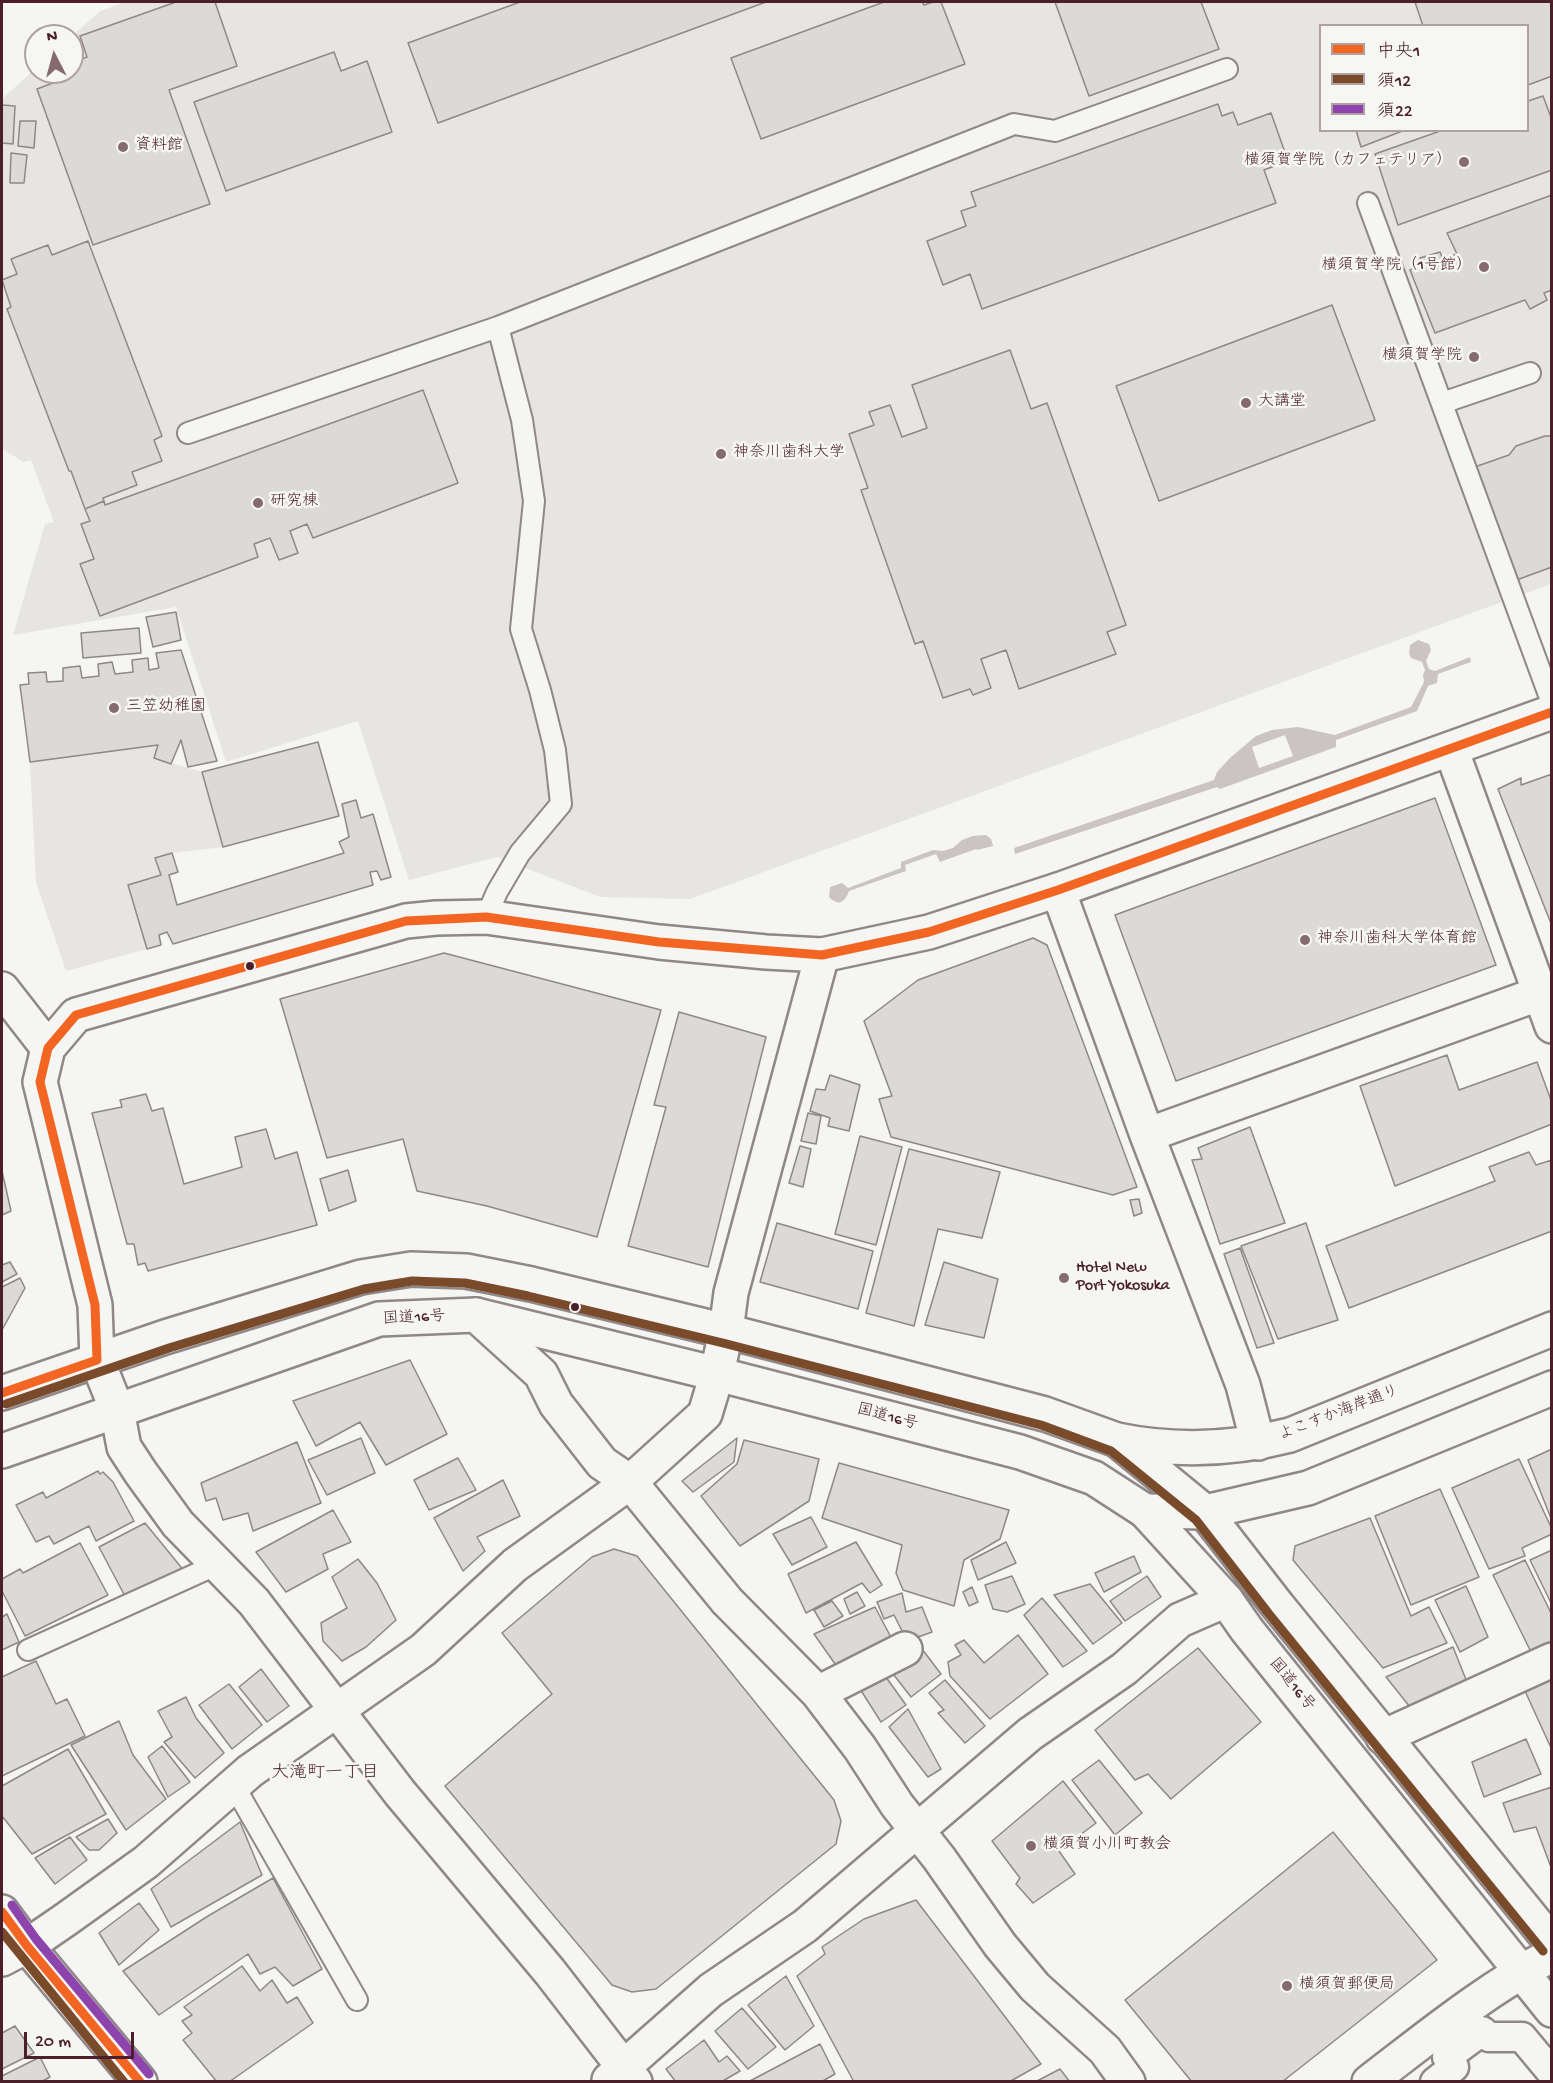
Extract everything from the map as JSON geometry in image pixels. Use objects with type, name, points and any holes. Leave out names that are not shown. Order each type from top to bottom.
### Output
[{"type":"main road","points":[[1226,1600],[1180,1620],[1124,1670],[1030,1734],[805,1926],[711,1990],[623,2077],[550,1972],[400,1793],[254,1602],[178,1524],[124,1447],[117,1410],[97,1360],[95,1305],[40,1082],[48,1048],[76,1015],[406,921],[486,917],[659,942],[822,955],[929,932],[1058,890],[1551,712]]},
{"type":"main road","points":[[1451,749],[1545,992],[1551,1026]]},
{"type":"main road","points":[[1058,890],[1147,1136],[1243,1384],[1258,1443]]},
{"type":"main road","points":[[14,1953],[146,1863],[249,1771],[423,1650],[515,1565],[630,1482],[705,1414],[717,1374],[731,1293],[822,955]]},
{"type":"main road","points":[[2,989],[48,1048]]},
{"type":"main road","points":[[1147,1136],[1545,992]]},
{"type":"main road","points":[[2,1393],[97,1360],[361,1277],[411,1269],[466,1271],[531,1284],[726,1331],[1045,1414],[1117,1440],[1205,1512],[1551,1944]]},
{"type":"main road","points":[[477,1315],[541,1374],[556,1404],[602,1463],[630,1482],[727,1601],[818,1693],[860,1748],[897,1805],[939,1858],[1000,1945],[1035,1987],[1105,2050],[1128,2082]]},
{"type":"main road","name":"国道16号","points":[[2,1451],[380,1319],[477,1315],[1020,1452],[1094,1478],[1145,1511],[1226,1600],[1247,1630],[1551,2010]]},
{"type":"main road","name":"よこすか海岸通り","points":[[1117,1440],[1150,1447],[1203,1448],[1258,1443],[1290,1435],[1551,1329]]},
{"type":"main road","points":[[1145,1511],[1205,1512],[1308,1488],[1551,1388]]},
{"type":"main road","points":[[818,1693],[905,1649]]},
{"type":"main road","points":[[1383,1737],[1551,1660]]},
{"type":"main road","points":[[2,1912],[14,1953],[140,2082]]},
{"type":"main road","points":[[1369,2082],[1484,1995],[1519,1972],[1551,1955]]},
{"type":"street","points":[[1435,2082],[1454,2067],[1447,2057],[1482,2031],[1489,2037],[1522,2037],[1551,2073]]},
{"type":"lane","points":[[188,434],[498,327],[1014,124],[1055,131],[1227,69]]},
{"type":"lane","points":[[1368,203],[1551,702]]},
{"type":"lane","points":[[486,917],[497,892],[520,853],[561,804],[555,750],[521,629],[534,501],[522,420],[498,327]]},
{"type":"lane","points":[[1442,404],[1530,374]]},
{"type":"lane","points":[[28,1650],[216,1565]]},
{"type":"lane","points":[[233,1784],[357,2000]]},
{"type":"shaded area","name":"神奈川歯科大学","points":[[126,2],[1551,2],[1551,584],[690,899],[600,897],[497,857],[409,880],[358,721],[226,762],[176,607],[13,635],[45,524],[54,522],[31,460],[24,462],[2,449],[2,99],[24,79],[24,84],[84,84],[84,25],[100,11]]},
{"type":"shaded area","points":[[1418,640],[1429,644],[1431,650],[1426,661],[1429,669],[1435,671],[1470,657],[1471,662],[1438,674],[1437,683],[1428,686],[1417,711],[1336,740],[1336,747],[1220,789],[1217,787],[1015,854],[1014,848],[1214,780],[1217,772],[1230,758],[1256,736],[1272,730],[1298,727],[1335,735],[1411,707],[1424,682],[1425,670],[1422,662],[1411,658],[1410,645]],"holes":[[[1285,735],[1293,756],[1259,768],[1252,747]]]},
{"type":"shaded area","points":[[158,745],[154,758],[202,772],[223,847],[172,853],[155,858],[161,875],[129,885],[147,949],[66,971],[36,882],[30,762]]},
{"type":"shaded area","points":[[986,835],[991,839],[993,846],[976,849],[940,862],[936,854],[905,865],[906,871],[849,891],[841,902],[836,902],[829,897],[830,887],[842,883],[848,888],[901,868],[901,862],[933,850],[943,851],[953,848],[962,840],[973,836]]},
{"type":"building","name":"資料館","points":[[176,2],[215,2],[237,66],[169,90],[210,204],[93,245],[37,89],[50,84],[84,84],[84,58],[87,57],[84,35]]},
{"type":"building","points":[[520,2],[766,2],[438,123],[408,43]]},
{"type":"building","points":[[884,2],[922,2],[924,5],[941,2],[965,64],[761,139],[731,58]]},
{"type":"building","points":[[1055,2],[1201,2],[1219,49],[1089,96]]},
{"type":"building","points":[[1415,2],[1552,2],[1552,76],[1529,85],[1529,24],[1422,24]]},
{"type":"building","points":[[334,52],[341,71],[367,61],[392,132],[226,191],[194,102]]},
{"type":"building","name":"横須賀学院（カフェテリア）","points":[[1543,96],[1552,120],[1552,170],[1398,225],[1375,154],[1437,132],[1529,132],[1529,101]]},
{"type":"building","points":[[1218,104],[1222,116],[1233,112],[1238,125],[1271,113],[1288,161],[1264,170],[1276,203],[982,309],[970,274],[943,285],[927,241],[966,226],[961,211],[976,206],[971,192]]},
{"type":"building","points":[[2,105],[15,106],[13,144],[2,143]]},
{"type":"building","points":[[20,121],[36,121],[34,148],[18,146]]},
{"type":"building","points":[[1357,132],[1400,132],[1361,147]]},
{"type":"building","points":[[11,153],[27,155],[24,183],[10,183]]},
{"type":"building","name":"横須賀学院（1号館）","points":[[1552,195],[1552,290],[1544,293],[1547,300],[1530,309],[1525,300],[1435,333],[1410,270],[1423,264],[1420,258],[1440,252],[1443,259],[1457,254],[1447,233]]},
{"type":"building","points":[[88,241],[162,436],[154,440],[162,461],[132,472],[137,485],[103,498],[104,501],[85,509],[7,309],[11,307],[2,280],[17,274],[11,259],[48,245],[52,255]]},
{"type":"building","name":"大講堂","points":[[1332,305],[1375,420],[1159,501],[1116,386]]},
{"type":"building","points":[[1010,350],[1031,409],[1047,403],[1126,625],[1107,632],[1116,654],[1019,689],[1006,650],[981,659],[991,688],[973,695],[970,689],[943,698],[923,641],[915,644],[861,490],[868,488],[849,434],[874,425],[869,412],[890,405],[902,437],[927,428],[912,385]]},
{"type":"building","name":"研究棟","points":[[423,390],[458,483],[313,538],[307,524],[290,531],[298,553],[279,560],[270,538],[254,544],[258,557],[100,616],[80,564],[94,559],[81,524],[90,521],[85,509],[104,501],[105,505]]},
{"type":"building","points":[[1545,436],[1552,436],[1552,567],[1511,582],[1469,469],[1509,455],[1516,446]]},
{"type":"building","points":[[176,612],[181,640],[153,647],[146,617]]},
{"type":"building","points":[[139,628],[141,653],[83,658],[81,633]]},
{"type":"building","points":[[181,650],[217,761],[188,767],[181,740],[171,764],[154,758],[158,745],[30,762],[20,685],[29,684],[28,673],[46,672],[47,682],[63,681],[63,668],[80,666],[82,678],[99,676],[98,664],[112,662],[115,674],[133,672],[132,660],[148,658],[149,670],[159,668],[156,653]]},
{"type":"building","points":[[318,742],[339,816],[223,847],[202,772]]},
{"type":"building","points":[[1552,774],[1552,926],[1498,789],[1521,778],[1521,785]]},
{"type":"building","name":"神奈川歯科大学体育館","points":[[1435,798],[1496,965],[1176,1081],[1115,915]]},
{"type":"building","points":[[356,800],[361,818],[373,814],[391,877],[381,880],[377,871],[370,872],[373,885],[173,944],[167,932],[159,935],[161,945],[147,949],[128,885],[161,875],[155,858],[172,853],[178,872],[169,875],[177,905],[344,853],[339,842],[349,837],[342,804]]},
{"type":"building","points":[[1033,938],[1047,945],[1137,1187],[1113,1195],[891,1137],[879,1099],[892,1096],[864,1021],[918,980]]},
{"type":"building","points":[[444,953],[661,1010],[597,1237],[487,1206],[417,1191],[403,1139],[327,1158],[280,999]]},
{"type":"building","points":[[679,1012],[766,1037],[708,1267],[628,1246],[666,1107],[654,1105]]},
{"type":"building","points":[[1447,1055],[1459,1090],[1537,1062],[1552,1103],[1552,1124],[1395,1186],[1360,1086]]},
{"type":"building","points":[[830,1075],[860,1085],[849,1131],[828,1126],[830,1118],[810,1111],[816,1089],[825,1090]]},
{"type":"building","points":[[146,1094],[152,1111],[163,1108],[184,1184],[242,1167],[235,1137],[266,1129],[275,1159],[297,1152],[317,1225],[148,1271],[145,1263],[138,1265],[134,1244],[127,1244],[92,1113],[122,1107],[120,1100]]},
{"type":"building","points":[[808,1113],[821,1116],[816,1144],[801,1141]]},
{"type":"building","points":[[1250,1127],[1285,1223],[1220,1244],[1192,1160],[1202,1159],[1198,1148]]},
{"type":"building","points":[[860,1136],[902,1147],[876,1245],[835,1234]]},
{"type":"building","points":[[800,1146],[811,1149],[803,1187],[789,1183]]},
{"type":"building","points":[[909,1149],[1000,1172],[982,1238],[938,1229],[914,1326],[866,1313]]},
{"type":"building","points":[[1529,1152],[1536,1165],[1552,1160],[1552,1231],[1349,1308],[1326,1246],[1495,1181],[1489,1167]]},
{"type":"building","points":[[348,1170],[356,1201],[329,1211],[320,1179]]},
{"type":"building","points":[[2,1171],[11,1211],[2,1215]]},
{"type":"building","points":[[1139,1199],[1142,1213],[1134,1216],[1130,1200]]},
{"type":"building","points":[[777,1223],[873,1251],[858,1309],[760,1282]]},
{"type":"building","points":[[1306,1223],[1338,1320],[1278,1339],[1241,1246]]},
{"type":"building","points":[[1240,1248],[1274,1343],[1257,1348],[1224,1254]]},
{"type":"building","points":[[10,1262],[17,1274],[2,1282],[2,1265]]},
{"type":"building","points":[[944,1262],[998,1279],[984,1338],[925,1325]]},
{"type":"building","points":[[20,1278],[25,1288],[2,1330],[2,1287]]},
{"type":"building","points":[[410,1360],[447,1434],[386,1465],[360,1422],[316,1446],[293,1401]]},
{"type":"building","points":[[361,1438],[375,1473],[327,1495],[308,1460]]},
{"type":"building","points":[[737,1438],[734,1462],[693,1492],[682,1481]]},
{"type":"building","points":[[744,1440],[819,1459],[809,1501],[740,1546],[701,1496],[737,1464]]},
{"type":"building","points":[[297,1442],[321,1503],[253,1531],[248,1513],[223,1520],[216,1498],[206,1501],[201,1483]]},
{"type":"building","points":[[1552,1449],[1552,1521],[1528,1460]]},
{"type":"building","points":[[458,1458],[476,1490],[429,1510],[414,1480]]},
{"type":"building","points":[[1519,1459],[1552,1529],[1552,1534],[1522,1548],[1525,1556],[1489,1569],[1452,1488]]},
{"type":"building","points":[[839,1463],[1009,1510],[1000,1539],[964,1560],[954,1606],[903,1590],[896,1573],[902,1545],[822,1518]]},
{"type":"building","points":[[98,1471],[100,1474],[103,1472],[113,1482],[134,1521],[96,1541],[89,1526],[54,1544],[49,1536],[36,1542],[16,1505],[43,1492],[46,1498]]},
{"type":"building","points":[[503,1480],[520,1516],[477,1537],[485,1551],[463,1571],[434,1518]]},
{"type":"building","points":[[1440,1489],[1479,1577],[1411,1605],[1375,1516]]},
{"type":"building","points":[[333,1510],[351,1542],[323,1554],[328,1569],[286,1592],[256,1552]]},
{"type":"building","points":[[811,1517],[827,1547],[792,1565],[773,1534]]},
{"type":"building","points":[[1370,1518],[1411,1616],[1429,1607],[1447,1643],[1383,1668],[1293,1560],[1295,1546]]},
{"type":"building","points":[[145,1523],[185,1572],[128,1602],[99,1547]]},
{"type":"building","points":[[856,1542],[882,1585],[870,1593],[862,1583],[806,1613],[788,1574]]},
{"type":"building","points":[[1006,1542],[1016,1563],[978,1580],[971,1560]]},
{"type":"building","points":[[80,1543],[108,1595],[25,1636],[2,1591],[2,1579],[20,1569],[23,1573]]},
{"type":"building","points":[[614,1549],[637,1556],[834,1800],[841,1821],[836,1844],[656,1989],[632,1992],[612,1985],[445,1786],[552,1694],[502,1633],[592,1557]]},
{"type":"building","points":[[1552,1550],[1552,1605],[1530,1560]]},
{"type":"building","points":[[1134,1556],[1141,1572],[1104,1592],[1095,1573]]},
{"type":"building","points":[[358,1559],[377,1583],[396,1620],[366,1647],[342,1661],[323,1641],[321,1623],[347,1608],[332,1577]]},
{"type":"building","points":[[1525,1560],[1552,1615],[1552,1641],[1531,1652],[1493,1575]]},
{"type":"building","points":[[1012,1576],[1025,1604],[1007,1612],[993,1609],[985,1585]]},
{"type":"building","points":[[1147,1576],[1161,1597],[1125,1621],[1110,1601]]},
{"type":"building","points":[[1090,1584],[1122,1623],[1093,1644],[1054,1595]]},
{"type":"building","points":[[1466,1586],[1488,1637],[1460,1652],[1435,1600]]},
{"type":"building","points":[[972,1587],[978,1602],[969,1606],[963,1592]]},
{"type":"building","points":[[857,1592],[865,1606],[850,1614],[844,1599]]},
{"type":"building","points":[[902,1593],[906,1612],[922,1607],[932,1632],[907,1641],[894,1615],[884,1619],[877,1602]]},
{"type":"building","points":[[1042,1598],[1087,1651],[1063,1667],[1024,1615]]},
{"type":"building","points":[[832,1601],[843,1616],[824,1627],[814,1610]]},
{"type":"building","points":[[875,1607],[894,1643],[840,1671],[814,1634]]},
{"type":"building","points":[[7,1614],[19,1642],[2,1650],[2,1617]]},
{"type":"building","points":[[1018,1635],[1048,1674],[990,1719],[950,1676],[948,1662],[961,1655],[955,1645],[964,1640],[984,1663]]},
{"type":"building","points":[[1453,1647],[1467,1682],[1410,1707],[1386,1677]]},
{"type":"building","points":[[1198,1648],[1261,1722],[1171,1799],[1148,1774],[1135,1780],[1095,1730]]},
{"type":"building","points":[[922,1649],[941,1674],[911,1697],[890,1670]]},
{"type":"building","points":[[36,1661],[56,1704],[67,1699],[85,1736],[2,1776],[2,1677]]},
{"type":"building","points":[[261,1669],[289,1706],[267,1722],[239,1687]]},
{"type":"building","points":[[883,1673],[906,1705],[881,1722],[860,1689]]},
{"type":"building","points":[[1552,1679],[1552,1750],[1525,1691]]},
{"type":"building","points":[[945,1680],[985,1726],[965,1743],[938,1713],[944,1710],[929,1693]]},
{"type":"building","points":[[229,1684],[262,1725],[232,1749],[199,1705]]},
{"type":"building","points":[[186,1697],[196,1718],[224,1753],[195,1778],[164,1742],[172,1737],[158,1711]]},
{"type":"building","points":[[908,1709],[941,1769],[928,1777],[889,1727]]},
{"type":"building","points":[[119,1721],[133,1755],[166,1799],[126,1830],[71,1745]]},
{"type":"building","points":[[1526,1739],[1541,1774],[1484,1797],[1472,1762]]},
{"type":"building","points":[[162,1746],[190,1782],[168,1797],[148,1757]]},
{"type":"building","points":[[68,1749],[106,1814],[32,1854],[2,1816],[2,1786]]},
{"type":"building","points":[[1099,1760],[1142,1813],[1115,1835],[1072,1780]]},
{"type":"building","name":"横須賀小川町教会","points":[[1063,1781],[1096,1823],[1059,1851],[1075,1874],[1033,1903],[1016,1884],[1020,1878],[992,1841]]},
{"type":"building","points":[[1552,1787],[1552,1870],[1536,1827],[1514,1832],[1503,1803]]},
{"type":"building","points":[[108,1819],[117,1833],[99,1850],[89,1850],[76,1837]]},
{"type":"building","points":[[240,1822],[262,1875],[171,1927],[151,1889]]},
{"type":"building","points":[[1333,1832],[1437,1960],[1282,2082],[1192,2082],[1125,2000]]},
{"type":"building","points":[[70,1837],[87,1860],[55,1884],[35,1858]]},
{"type":"building","points":[[273,1878],[322,1969],[293,1986],[275,1967],[260,1974],[248,1954],[159,2015],[123,1971],[208,1916]]},
{"type":"building","points":[[916,1900],[1041,2064],[1009,2082],[854,2082],[797,1976],[825,1954],[822,1947],[864,1919]]},
{"type":"building","points":[[139,1903],[159,1930],[119,1965],[99,1933]]},
{"type":"building","points":[[242,1966],[260,1991],[272,1980],[287,2003],[297,1997],[313,2023],[229,2082],[217,2082],[183,2040],[192,2033],[182,2021],[192,2015],[184,2007]]},
{"type":"building","points":[[786,1976],[814,2026],[785,2050],[748,2005]]},
{"type":"building","points":[[742,2008],[776,2047],[748,2069],[715,2031]]},
{"type":"building","points":[[15,2026],[34,2053],[2,2069],[2,2033]]},
{"type":"building","points":[[704,2040],[719,2062],[727,2056],[740,2071],[721,2082],[676,2082],[666,2069]]},
{"type":"building","points":[[820,2044],[835,2074],[821,2082],[748,2082]]},
{"type":"building","points":[[40,2057],[50,2077],[41,2082],[2,2082],[2,2076]]},
{"type":"building","points":[[1060,2069],[1070,2082],[1035,2082]]},
{"type":"transit line","name":"中央1","points":[[2,1393],[97,1360],[95,1305],[40,1082],[48,1048],[76,1015],[406,921],[486,917],[659,942],[822,955],[929,932],[1058,890],[1552,712]]},
{"type":"transit line","name":"須12","points":[[6,1404],[169,1348],[364,1289],[412,1281],[465,1283],[528,1296],[723,1343],[1041,1425],[1111,1451],[1196,1520],[1269,1614],[1543,1951]]},
{"type":"transit line","name":"須22","points":[[12,1905],[36,1939],[149,2074]]},
{"type":"transit line","name":"中央1","points":[[2,1912],[27,1946],[140,2082]]},
{"type":"transit line","name":"須12","points":[[2,1932],[124,2082]]},
{"type":"place","name":"資料館","points":[[123,147]]},
{"type":"place","name":"横須賀学院（カフェテリア）","points":[[1464,162]]},
{"type":"place","name":"横須賀学院（1号館）","points":[[1484,267]]},
{"type":"place","name":"横須賀学院","points":[[1474,357]]},
{"type":"place","name":"大講堂","points":[[1246,403]]},
{"type":"place","name":"神奈川歯科大学","points":[[721,454]]},
{"type":"place","name":"研究棟","points":[[258,503]]},
{"type":"place","name":"三笠幼稚園","points":[[114,708]]},
{"type":"place","name":"神奈川歯科大学体育館","points":[[1305,940]]},
{"type":"place","name":"Hotel New Port Yokosuka","points":[[1064,1278]]},
{"type":"place","name":"横須賀小川町教会","points":[[1031,1846]]},
{"type":"place","name":"横須賀郵便局","points":[[1287,1986]]},
{"type":"district","name":"大滝町一丁目","points":[[325,1774]]}]
